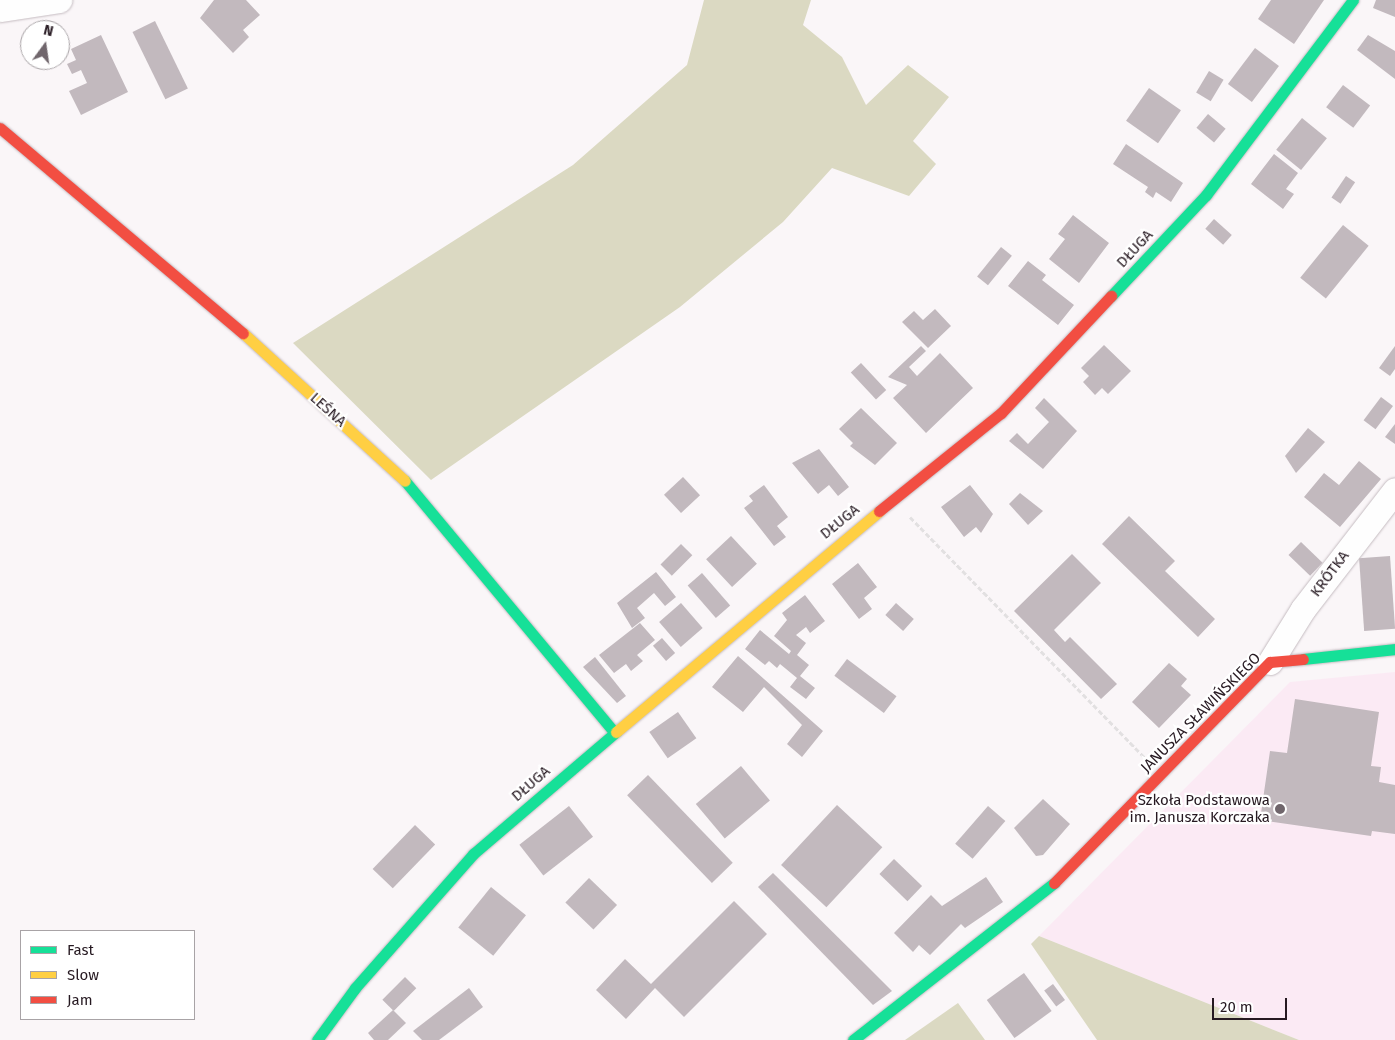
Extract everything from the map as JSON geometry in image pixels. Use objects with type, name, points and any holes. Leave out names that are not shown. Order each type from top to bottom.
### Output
[{"type":"street","points":[[0,9],[59,0]]},
{"type":"street","name":"DŁUGA","points":[[317,1040],[354,988],[473,854],[614,732],[893,498],[1001,413],[1206,195],[1352,0]]},
{"type":"street","name":"LEŚNA","points":[[0,128],[171,268],[398,473],[614,732]]},
{"type":"street","name":"KRÓTKA","points":[[1270,662],[1303,609],[1395,490]]},
{"type":"street","name":"JANUSZA SŁAWIŃSKIEGO","points":[[854,1040],[1070,871],[1270,662],[1395,649]]},
{"type":"path","points":[[893,498],[1151,764]]},
{"type":"shaded area","points":[[704,0],[811,0],[803,25],[842,57],[866,105],[908,65],[949,97],[913,141],[936,164],[909,196],[832,168],[783,222],[680,307],[431,480],[293,343],[573,165],[687,65]]},
{"type":"shaded area","name":"Szkoła Podstawowa im. Janusza Korczaka","points":[[1395,672],[1395,1040],[1299,1040],[1039,936],[1290,682]]},
{"type":"shaded area","points":[[1039,936],[1299,1040],[1097,1040],[1031,944]]},
{"type":"shaded area","points":[[958,1003],[985,1040],[905,1040]]},
{"type":"building","points":[[214,0],[246,0],[260,15],[243,30],[249,37],[233,53],[200,18]]},
{"type":"building","points":[[1271,0],[1324,0],[1294,44],[1258,19]]},
{"type":"building","points":[[1376,0],[1395,0],[1395,17],[1373,8]]},
{"type":"building","points":[[155,21],[188,88],[165,99],[133,32]]},
{"type":"building","points":[[101,35],[128,92],[81,115],[69,91],[87,83],[81,70],[72,74],[70,70],[70,63],[76,60],[71,49]]},
{"type":"building","points":[[1368,35],[1395,51],[1395,79],[1357,50]]},
{"type":"building","points":[[1255,48],[1279,66],[1252,102],[1228,84]]},
{"type":"building","points":[[1209,71],[1224,80],[1211,101],[1196,92]]},
{"type":"building","points":[[1343,85],[1370,105],[1353,128],[1326,107]]},
{"type":"building","points":[[1149,88],[1181,110],[1158,143],[1126,121]]},
{"type":"building","points":[[1208,114],[1226,129],[1214,143],[1196,128]]},
{"type":"building","points":[[1302,118],[1327,138],[1301,170],[1276,150]]},
{"type":"building","points":[[1126,144],[1183,183],[1171,202],[1156,192],[1153,198],[1145,192],[1148,187],[1113,164]]},
{"type":"building","points":[[1274,154],[1298,173],[1286,189],[1294,194],[1283,209],[1251,184]]},
{"type":"building","points":[[1346,176],[1355,182],[1341,204],[1331,198]]},
{"type":"building","points":[[1073,215],[1109,243],[1079,283],[1049,259],[1065,239],[1058,234]]},
{"type":"building","points":[[1214,219],[1232,235],[1223,245],[1205,229]]},
{"type":"building","points":[[1343,225],[1369,246],[1326,299],[1300,278]]},
{"type":"building","points":[[1001,247],[1012,256],[988,285],[977,277]]},
{"type":"building","points":[[1028,261],[1046,275],[1042,280],[1074,305],[1058,325],[1008,286]]},
{"type":"building","points":[[935,309],[951,326],[928,348],[902,322],[914,311],[923,320]]},
{"type":"building","points":[[1104,345],[1131,371],[1108,394],[1102,388],[1095,395],[1083,382],[1089,376],[1081,368]]},
{"type":"building","points":[[921,346],[926,351],[909,367],[917,376],[940,353],[973,388],[926,433],[893,398],[907,385],[888,377]]},
{"type":"building","points":[[1395,346],[1395,369],[1390,376],[1379,368]]},
{"type":"building","points":[[861,363],[886,390],[876,400],[851,373]]},
{"type":"building","points":[[1381,397],[1393,406],[1376,429],[1364,420]]},
{"type":"building","points":[[1044,398],[1077,431],[1043,469],[1009,441],[1017,433],[1028,444],[1049,422],[1035,408]]},
{"type":"building","points":[[861,408],[897,443],[875,465],[850,446],[853,443],[839,429]]},
{"type":"building","points":[[1395,424],[1395,444],[1385,437]]},
{"type":"building","points":[[1308,428],[1325,442],[1296,473],[1285,456]]},
{"type":"building","points":[[819,449],[849,487],[838,496],[829,485],[818,494],[792,463]]},
{"type":"building","points":[[1359,461],[1381,479],[1340,527],[1304,497],[1324,473],[1339,485]]},
{"type":"building","points":[[683,477],[700,495],[681,513],[664,495]]},
{"type":"building","points":[[764,485],[788,517],[777,526],[786,537],[774,546],[744,508],[753,501],[749,496]]},
{"type":"building","points":[[970,485],[993,514],[981,533],[976,527],[964,537],[941,507]]},
{"type":"building","points":[[1020,493],[1043,511],[1028,525],[1009,504]]},
{"type":"building","points":[[1129,516],[1175,561],[1165,571],[1215,619],[1198,637],[1102,544]]},
{"type":"building","points":[[731,536],[757,564],[732,587],[706,559]]},
{"type":"building","points":[[1301,542],[1323,563],[1310,576],[1288,555]]},
{"type":"building","points":[[681,544],[692,555],[672,576],[660,565]]},
{"type":"building","points":[[1072,554],[1101,583],[1054,630],[1065,642],[1070,637],[1117,684],[1101,699],[1014,611]]},
{"type":"building","points":[[1390,556],[1395,629],[1364,631],[1359,558]]},
{"type":"building","points":[[858,563],[877,587],[864,598],[872,609],[859,619],[832,584]]},
{"type":"building","points":[[656,572],[676,597],[665,606],[654,593],[637,608],[645,618],[632,628],[617,603]]},
{"type":"building","points":[[702,573],[730,605],[716,618],[688,585]]},
{"type":"building","points":[[805,595],[825,621],[810,633],[806,627],[796,635],[806,643],[797,655],[809,665],[800,676],[815,688],[806,699],[790,687],[797,678],[780,664],[777,668],[769,661],[765,665],[745,649],[760,630],[789,654],[791,651],[774,636],[787,620],[782,613]]},
{"type":"building","points":[[681,603],[703,628],[681,647],[659,622]]},
{"type":"building","points":[[896,603],[914,619],[903,631],[885,615]]},
{"type":"building","points":[[640,623],[655,640],[637,655],[643,661],[631,671],[626,664],[614,673],[599,655]]},
{"type":"building","points":[[662,638],[675,653],[666,661],[653,646]]},
{"type":"building","points":[[738,656],[823,731],[802,757],[787,744],[802,725],[764,687],[743,712],[712,687]]},
{"type":"building","points":[[595,657],[626,696],[617,703],[583,667]]},
{"type":"building","points":[[847,659],[897,696],[884,713],[834,676]]},
{"type":"building","points":[[1169,663],[1187,679],[1181,686],[1191,695],[1159,728],[1132,702]]},
{"type":"building","points":[[1295,699],[1379,712],[1371,766],[1381,767],[1379,782],[1395,785],[1395,834],[1372,831],[1371,836],[1260,820],[1270,751],[1287,753]]},
{"type":"building","points":[[678,712],[696,738],[668,758],[649,732]]},
{"type":"building","points":[[741,766],[770,800],[725,838],[696,804]]},
{"type":"building","points":[[648,775],[733,863],[712,883],[627,795]]},
{"type":"building","points":[[1043,799],[1070,824],[1043,855],[1036,856],[1014,828]]},
{"type":"building","points":[[837,805],[882,847],[826,907],[781,865]]},
{"type":"building","points":[[569,806],[593,837],[543,876],[519,845]]},
{"type":"building","points":[[988,806],[1005,821],[973,859],[955,844]]},
{"type":"building","points":[[415,825],[435,844],[393,888],[373,869]]},
{"type":"building","points":[[894,859],[922,886],[907,901],[879,874]]},
{"type":"building","points":[[773,873],[892,991],[873,1005],[758,887]]},
{"type":"building","points":[[986,877],[1003,902],[965,928],[961,924],[930,955],[919,945],[913,952],[894,933],[931,895],[942,906]]},
{"type":"building","points":[[589,878],[617,905],[593,930],[565,902]]},
{"type":"building","points":[[491,887],[526,915],[493,956],[458,927]]},
{"type":"building","points":[[734,901],[767,934],[684,1017],[655,988],[626,1019],[596,990],[625,959],[651,984]]},
{"type":"building","points":[[1024,973],[1052,1011],[1014,1038],[987,1000]]},
{"type":"building","points":[[405,977],[416,988],[394,1011],[382,1000]]},
{"type":"building","points":[[1053,984],[1065,1000],[1056,1007],[1044,991]]},
{"type":"building","points":[[469,988],[483,1007],[439,1040],[422,1040],[413,1031]]},
{"type":"building","points":[[393,1010],[406,1023],[388,1040],[374,1040],[368,1033]]},
{"type":"traffic: fast","points":[[1111,296],[1206,195],[1353,0]]},
{"type":"traffic: fast","points":[[405,481],[614,732]]},
{"type":"traffic: fast","points":[[1303,659],[1395,649]]},
{"type":"traffic: fast","points":[[317,1040],[355,988],[473,854],[616,732]]},
{"type":"traffic: fast","points":[[853,1040],[1054,883]]},
{"type":"traffic: slow","points":[[243,333],[405,481]]},
{"type":"traffic: slow","points":[[616,732],[879,511]]},
{"type":"traffic: jam","points":[[0,128],[243,333]]},
{"type":"traffic: jam","points":[[879,511],[1001,413],[1111,296]]},
{"type":"traffic: jam","points":[[1054,883],[1270,662],[1303,659]]},
{"type":"place","name":"Szkoła Podstawowa im. Janusza Korczaka","points":[[1280,809]]}]
